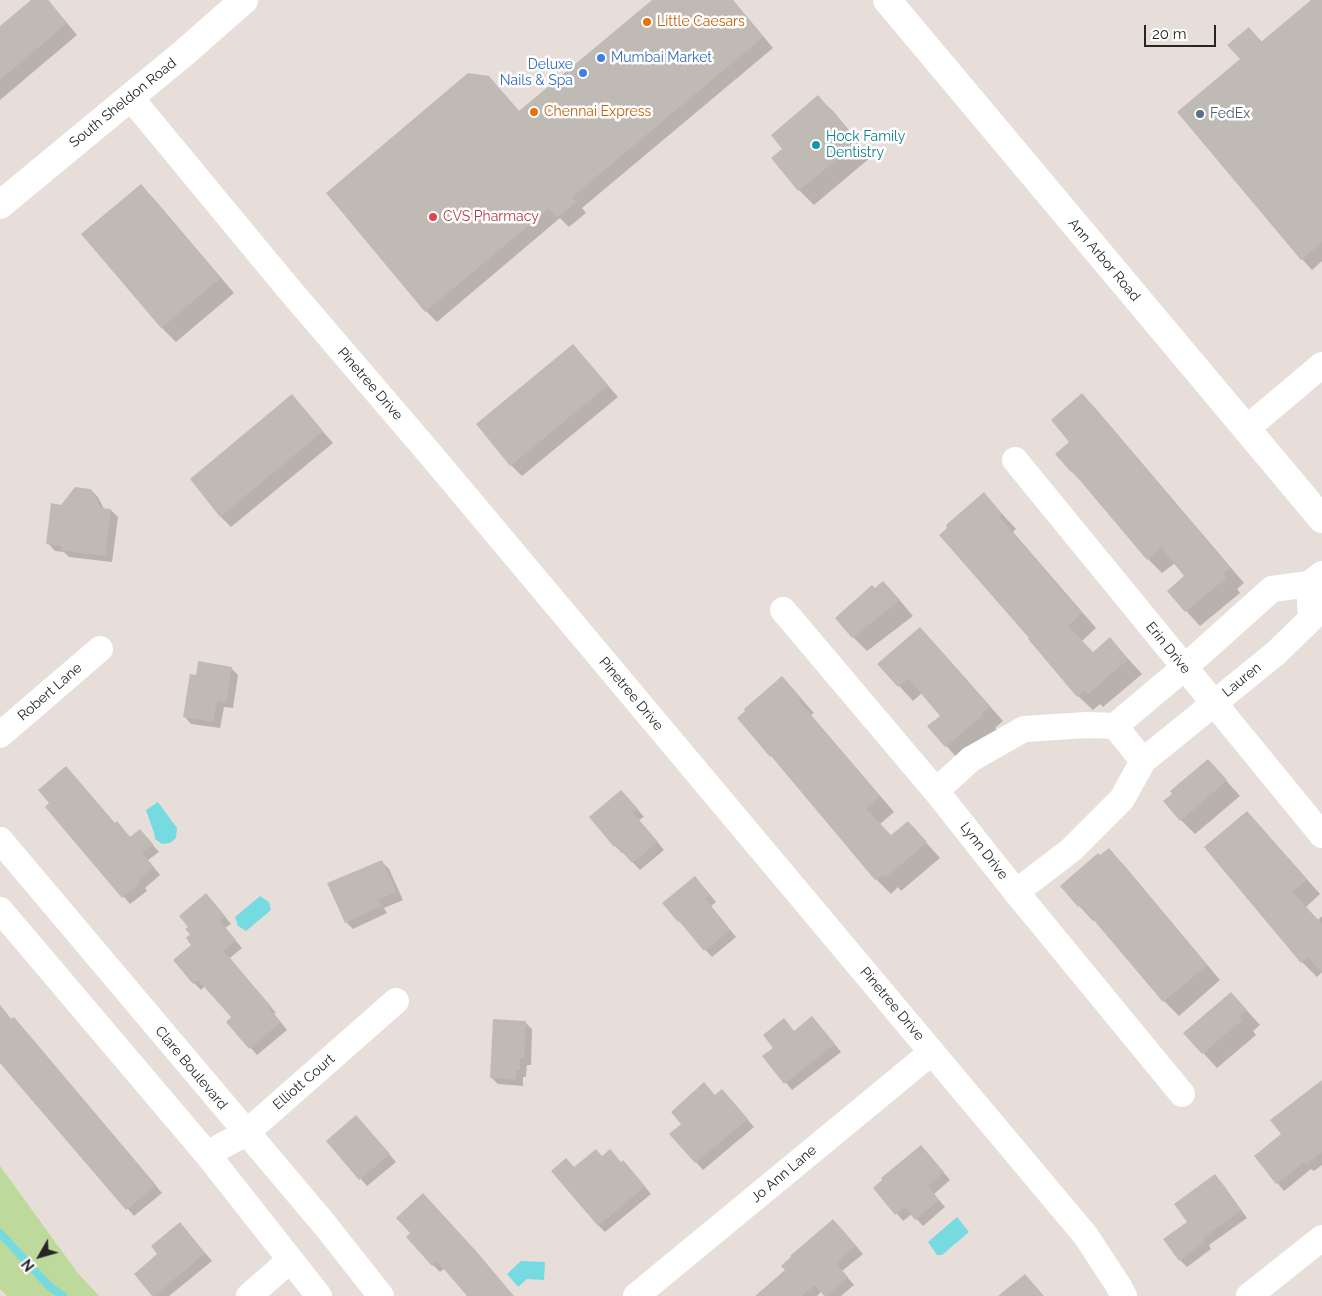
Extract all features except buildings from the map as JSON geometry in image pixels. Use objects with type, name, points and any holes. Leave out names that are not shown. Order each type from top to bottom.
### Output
[{"type":"main road","name":"Ann Arbor Road","points":[[887,0],[1322,519]]},
{"type":"main road","name":"South Sheldon Road","points":[[0,205],[185,52],[235,3]]},
{"type":"street","name":"Pinetree Drive","points":[[130,97],[288,288],[408,428],[1086,1236],[1124,1296]]},
{"type":"street","points":[[1246,429],[1322,365]]},
{"type":"street","name":"Erin Drive","points":[[1015,460],[1322,835]]},
{"type":"street","name":"Lauren","points":[[1016,892],[1071,850],[1122,799],[1143,761],[1276,653],[1310,619],[1316,579],[1272,589],[1185,667],[1115,726]]},
{"type":"street","name":"Lynn Drive","points":[[783,610],[936,791],[1016,892],[1182,1094]]},
{"type":"street","name":"Robert Lane","points":[[0,735],[100,649]]},
{"type":"street","points":[[936,791],[971,759],[1024,729],[1087,725],[1115,726],[1143,761]]},
{"type":"street","name":"Clare Boulevard","points":[[0,840],[246,1133],[325,1224],[381,1296]]},
{"type":"street","points":[[0,910],[207,1154],[319,1296]]},
{"type":"street","name":"Elliott Court","points":[[207,1154],[246,1133],[396,1002]]},
{"type":"street","name":"Jo Ann Lane","points":[[636,1296],[932,1052]]},
{"type":"street","points":[[1249,1296],[1322,1238]]},
{"type":"street","points":[[249,1296],[290,1260]]},
{"type":"green space","points":[[0,1166],[77,1272],[99,1296],[7,1296],[0,1289]]},
{"type":"water","points":[[158,802],[177,828],[176,838],[170,843],[162,844],[155,839],[146,810]]},
{"type":"water","points":[[260,896],[269,902],[271,910],[246,931],[238,926],[235,917]]},
{"type":"water","points":[[957,1217],[969,1232],[942,1255],[937,1255],[928,1242]]},
{"type":"water","points":[[521,1261],[545,1262],[544,1280],[527,1279],[518,1287],[507,1274]]},
{"type":"waterway","points":[[0,1233],[49,1286],[63,1296]]},
{"type":"place","name":"Little Caesars","points":[[647,22]]},
{"type":"place","name":"Mumbai Market","points":[[601,58]]},
{"type":"place","name":"Deluxe Nails & Spa","points":[[583,73]]},
{"type":"place","name":"Chennai Express","points":[[534,112]]},
{"type":"place","name":"FedEx","points":[[1200,114]]},
{"type":"place","name":"Hock Family Dentistry","points":[[816,145]]},
{"type":"place","name":"CVS Pharmacy","points":[[433,217]]}]
